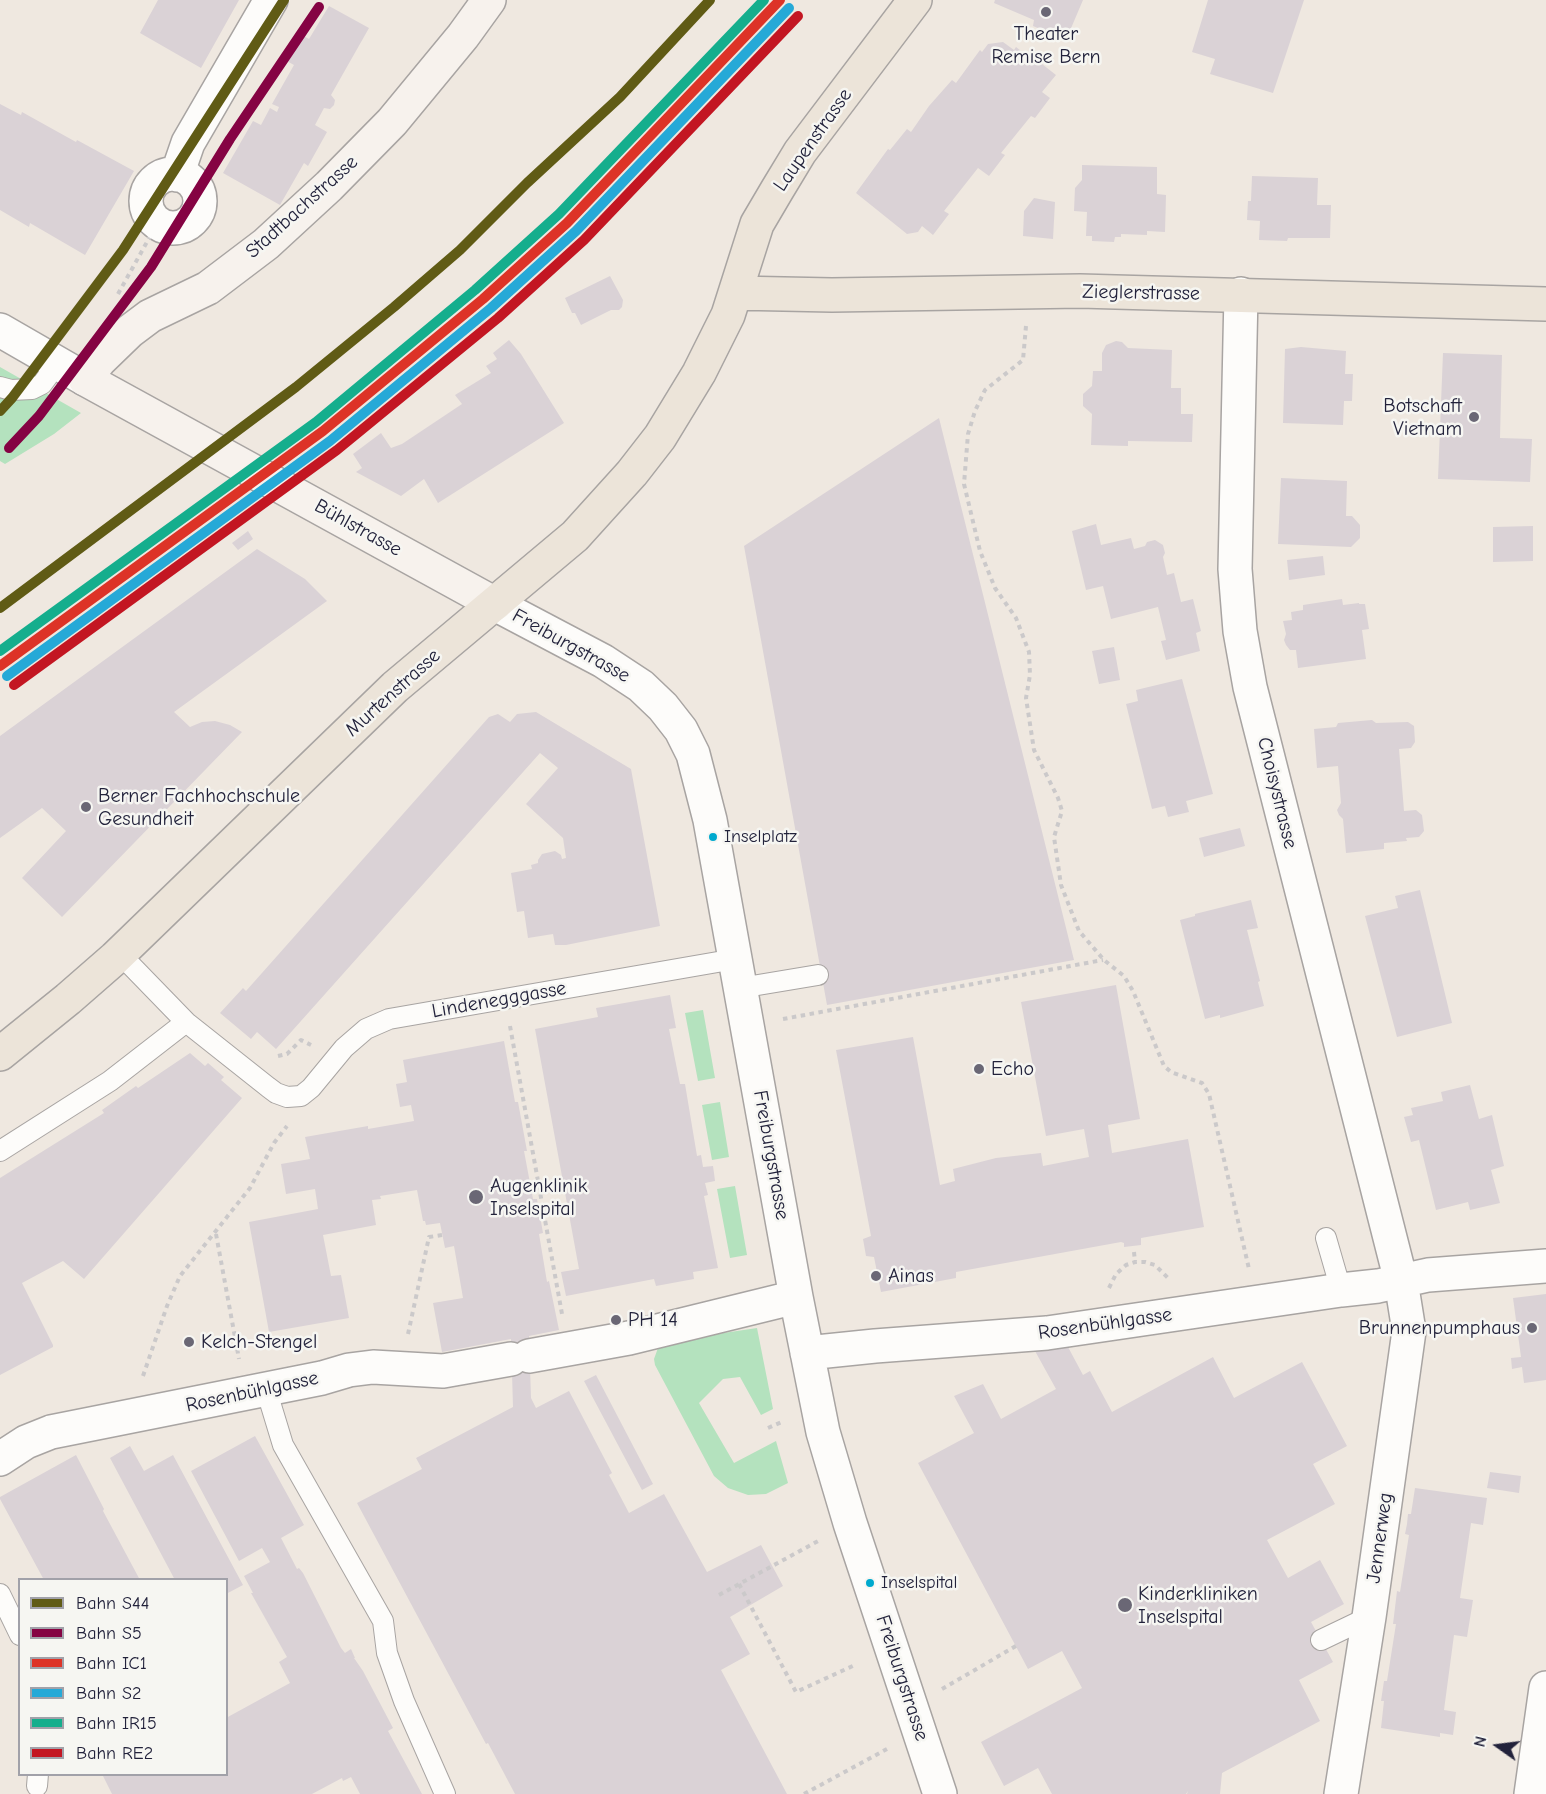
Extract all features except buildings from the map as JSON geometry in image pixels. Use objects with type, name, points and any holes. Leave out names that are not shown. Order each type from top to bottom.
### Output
[{"type":"main road","name":"Stadtbachstrasse","points":[[95,384],[99,361],[130,331],[150,316],[208,288],[266,244],[329,186],[400,113],[463,36],[489,0]]},
{"type":"main road","name":"Laupenstrasse","points":[[735,293],[757,225],[800,152],[915,0]]},
{"type":"main road","name":"Zieglerstrasse","points":[[735,293],[832,295],[1029,291],[1241,294],[1546,304]]},
{"type":"main road","name":"Murtenstrasse","points":[[0,1054],[68,999],[119,953],[394,687],[574,536],[632,473],[660,437],[699,373],[728,315],[735,293]]},
{"type":"main road","name":"Bühlstrasse","points":[[95,384],[495,604]]},
{"type":"street","points":[[157,224],[146,208],[148,190],[160,177],[177,175],[188,143],[271,0]]},
{"type":"street","name":"Choisystrasse","points":[[1241,294],[1235,569],[1240,631],[1250,687],[1401,1281]]},
{"type":"street","name":"Bühlstrasse","points":[[0,330],[95,384]]},
{"type":"street","name":"Freiburgstrasse","points":[[495,604],[603,661],[641,686],[663,707],[681,730],[693,754],[701,782],[738,973],[796,1297],[823,1432],[940,1794]]},
{"type":"street","name":"Rosenbühlgasse","points":[[807,1353],[1047,1333],[1378,1286],[1428,1275],[1546,1266]]},
{"type":"street","name":"Jennerweg","points":[[1341,1794],[1369,1617],[1409,1331],[1401,1281]]},
{"type":"street","name":"Rosenbühlgasse","points":[[0,1459],[26,1442],[51,1432],[256,1391],[357,1368],[442,1371],[629,1338],[796,1297]]},
{"type":"street","points":[[1531,1794],[1546,1688]]},
{"type":"lane","points":[[0,387],[18,390],[42,384],[57,364]]},
{"type":"lane","points":[[119,953],[186,1022],[271,1090],[292,1097]]},
{"type":"lane","name":"Lindenegggasse","points":[[292,1097],[301,1096],[311,1088],[344,1048],[366,1029],[389,1019],[738,973],[818,975]]},
{"type":"lane","points":[[0,1151],[110,1081],[186,1022]]},
{"type":"lane","points":[[1326,1238],[1341,1290]]},
{"type":"lane","points":[[256,1391],[383,1621],[387,1653],[404,1701],[445,1794]]},
{"type":"lane","points":[[0,1594],[18,1631]]},
{"type":"lane","points":[[1321,1640],[1369,1617]]},
{"type":"path","points":[[117,298],[118,292],[157,224]]},
{"type":"path","points":[[1029,291],[1023,360],[985,390],[975,411],[968,434],[964,484],[980,551],[995,588],[1016,618],[1029,652],[1030,675],[1026,698],[1034,750],[1062,811],[1054,837],[1061,885],[1079,932],[1104,960],[1124,976],[1164,1066],[1171,1072],[1202,1083],[1209,1094],[1251,1278]]},
{"type":"path","points":[[747,1026],[1104,960]]},
{"type":"path","points":[[512,1038],[568,1349]]},
{"type":"path","points":[[273,1054],[280,1056],[287,1054],[301,1040],[317,1048]]},
{"type":"path","points":[[129,1417],[172,1293],[187,1265],[216,1233],[250,1188],[274,1143],[286,1129],[292,1097]]},
{"type":"path","points":[[216,1233],[256,1391]]},
{"type":"path","points":[[400,1370],[429,1238],[442,1234]]},
{"type":"path","points":[[1134,1252],[1135,1262]]},
{"type":"path","points":[[1111,1282],[1121,1269],[1135,1262],[1155,1265],[1171,1281]]},
{"type":"path","points":[[768,1428],[792,1418]]},
{"type":"path","points":[[719,1595],[823,1538]]},
{"type":"path","points":[[739,1584],[796,1692],[855,1665]]},
{"type":"path","points":[[936,1692],[1016,1646]]},
{"type":"path","points":[[804,1794],[896,1744]]},
{"type":"green space","points":[[0,367],[81,413],[54,434],[5,464],[0,461]]},
{"type":"green space","points":[[703,1010],[715,1078],[698,1081],[685,1013]]},
{"type":"green space","points":[[720,1102],[729,1157],[712,1160],[702,1105]]},
{"type":"green space","points":[[735,1186],[747,1255],[730,1258],[717,1189]]},
{"type":"green space","points":[[757,1328],[773,1409],[761,1415],[740,1377],[723,1379],[699,1403],[734,1463],[776,1441],[788,1483],[766,1494],[748,1495],[728,1488],[714,1476],[655,1365],[654,1359],[658,1348],[670,1341]]},
{"type":"rail line","name":"S44","points":[[0,411],[123,250],[284,0]]},
{"type":"rail line","name":"S44","points":[[0,608],[296,387],[394,307],[460,250],[527,183],[620,97],[710,0]]},
{"type":"rail line","name":"IR15","points":[[0,651],[316,422],[475,290],[559,214],[764,0]]},
{"type":"rail line","name":"IC1","points":[[0,666],[323,431],[483,299],[567,223],[780,0]]},
{"type":"rail line","name":"S5","points":[[9,448],[39,416],[151,267],[230,139],[319,7]]},
{"type":"rail line","name":"S2","points":[[7,676],[330,441],[491,308],[576,231],[789,8]]},
{"type":"rail line","name":"RE2","points":[[14,685],[337,450],[498,318],[584,240],[798,16]]},
{"type":"place","name":"Theater Remise Bern","points":[[1046,12]]},
{"type":"place","name":"Botschaft Vietnam","points":[[1474,417]]},
{"type":"place","name":"Berner Fachhochschule Gesundheit","points":[[86,807]]},
{"type":"place","name":"Inselplatz","points":[[713,837]]},
{"type":"place","name":"Echo","points":[[979,1069]]},
{"type":"place","name":"Augenklinik Inselspital","points":[[476,1197]]},
{"type":"place","name":"Ainas","points":[[876,1276]]},
{"type":"place","name":"PH 14","points":[[616,1320]]},
{"type":"place","name":"Brunnenpumphaus","points":[[1532,1328]]},
{"type":"place","name":"Kelch-Stengel","points":[[189,1342]]},
{"type":"place","name":"Inselspital","points":[[870,1583]]},
{"type":"place","name":"Kinderkliniken Inselspital","points":[[1125,1605]]}]
